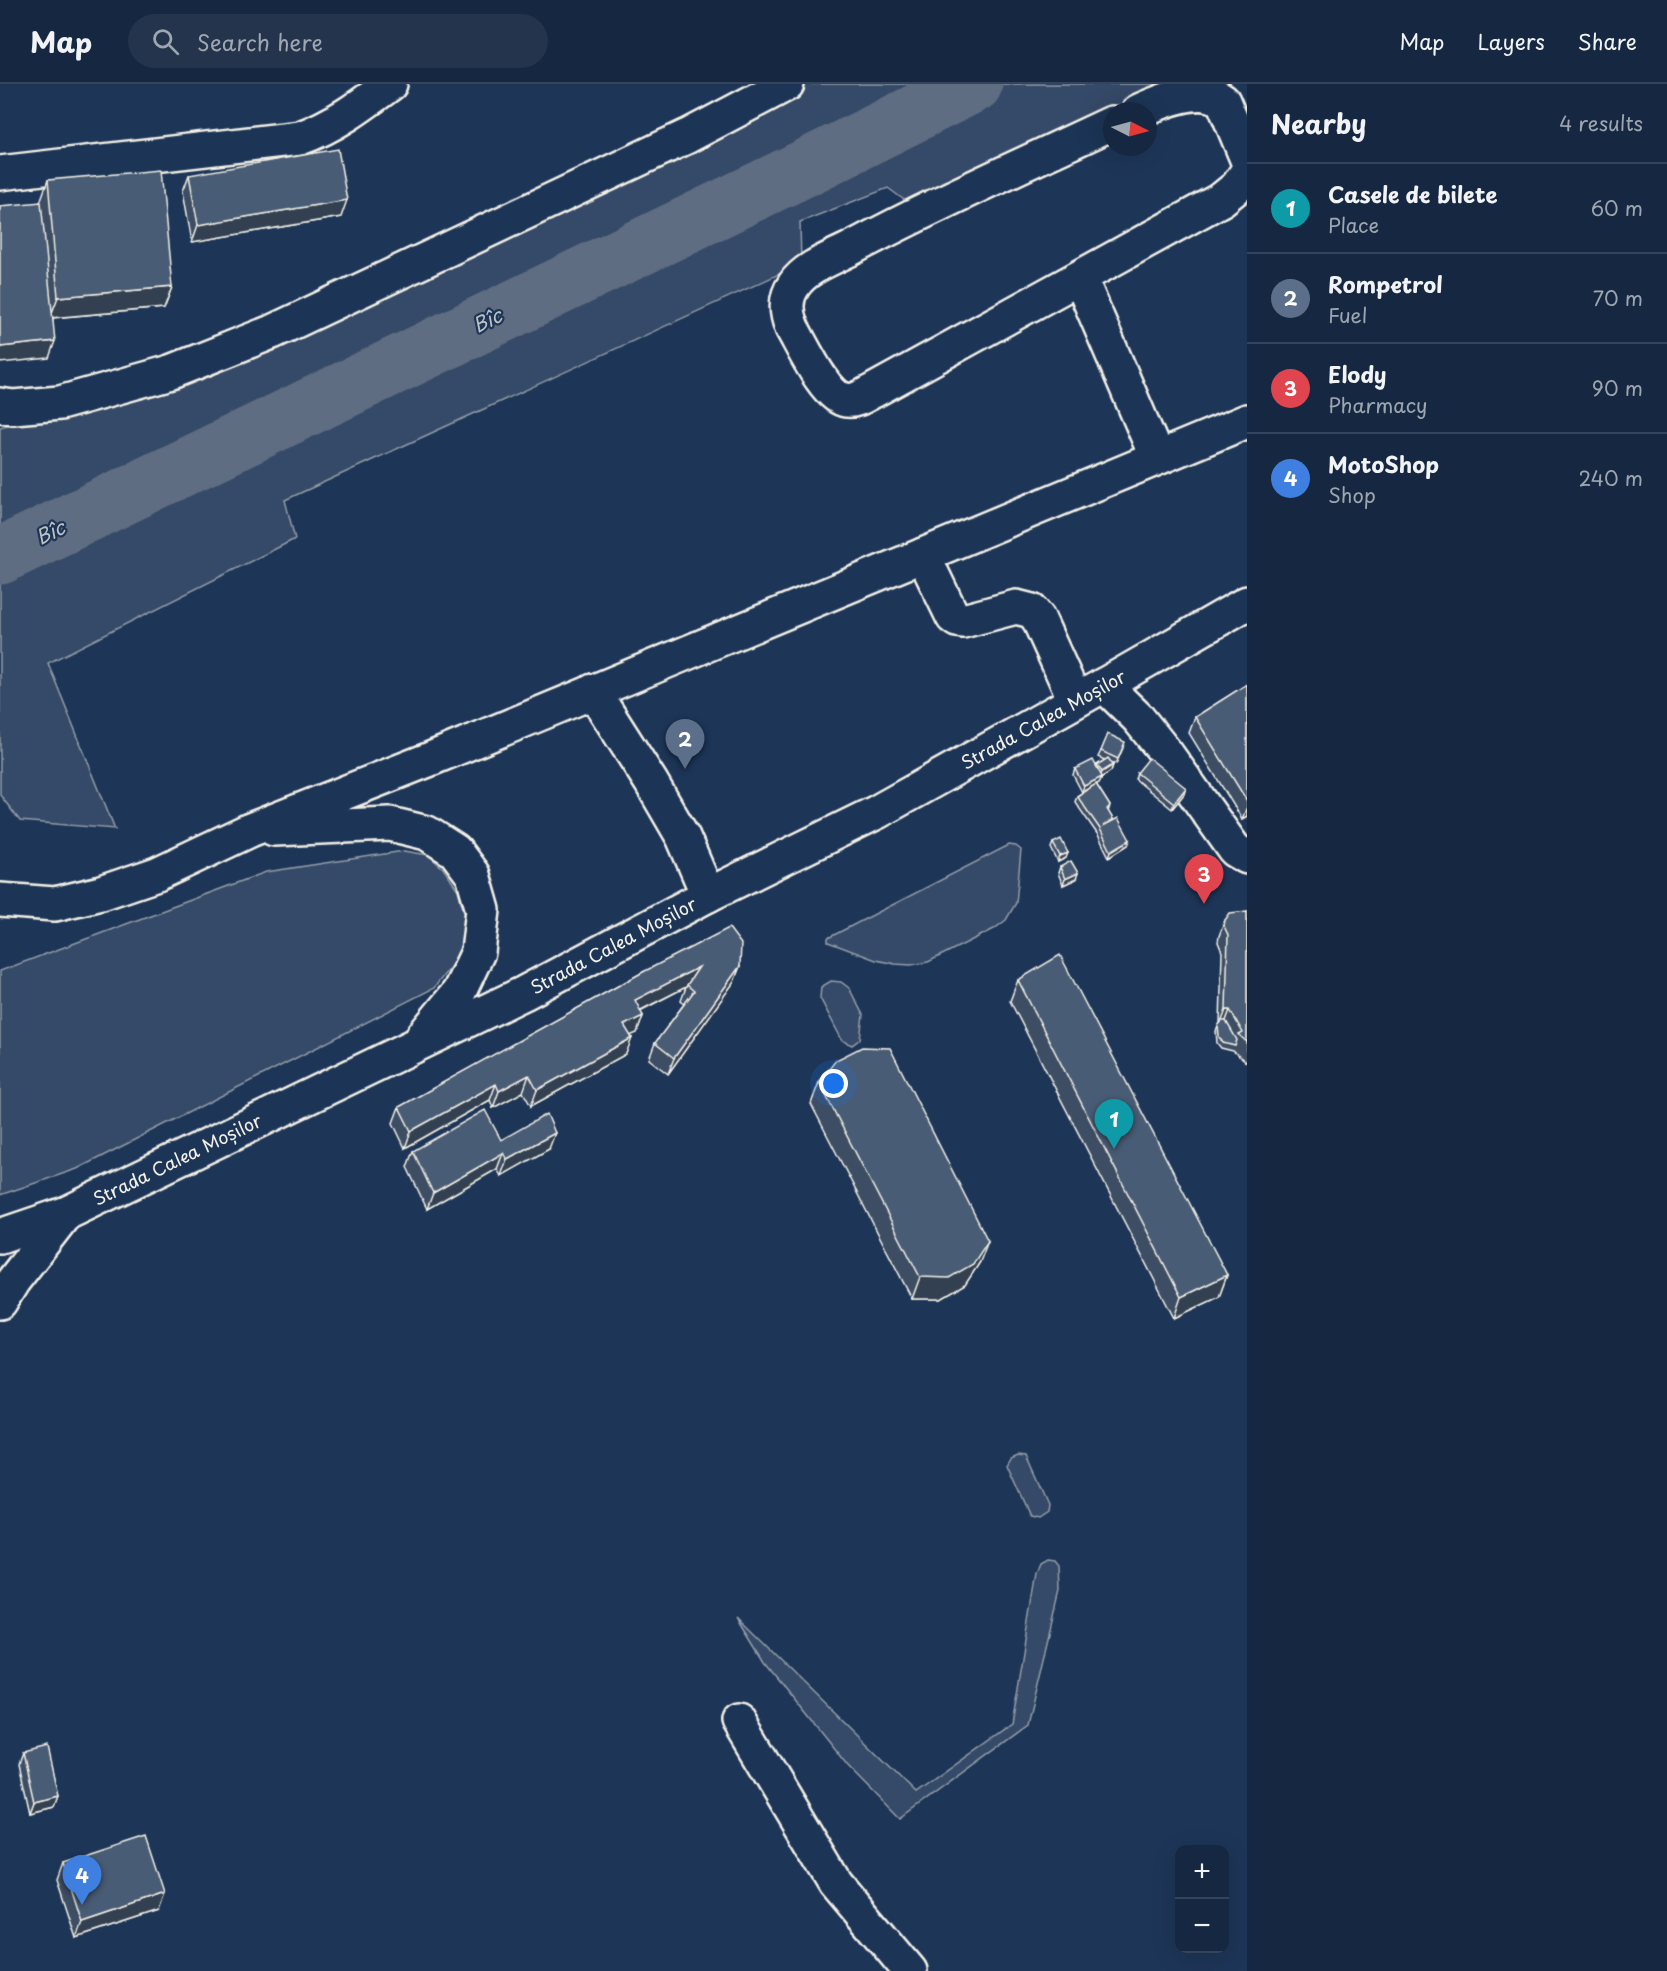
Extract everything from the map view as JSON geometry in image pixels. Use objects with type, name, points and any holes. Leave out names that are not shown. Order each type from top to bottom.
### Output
[{"type":"main road","points":[[0,173],[300,138],[322,130],[355,110],[390,84]]},
{"type":"main road","points":[[0,405],[13,407],[60,403],[171,372],[272,332],[687,136],[788,84]]},
{"type":"main road","points":[[1157,103],[1185,90],[1203,87],[1219,95],[1247,159]]},
{"type":"main road","points":[[1103,127],[872,237],[808,272],[798,280],[790,291],[786,311],[792,328],[827,387],[839,398],[849,400],[873,391],[1232,193],[1247,172]]},
{"type":"main road","points":[[1080,278],[1157,458]]},
{"type":"main road","points":[[0,900],[55,904],[101,893],[157,874],[250,831],[1247,421]]},
{"type":"main road","points":[[923,555],[953,617],[957,620],[963,621],[1016,607],[1032,611],[1038,618],[1075,700]]},
{"type":"main road","name":"Strada Calea Moșilor","points":[[0,1302],[65,1214],[418,1042],[524,993],[708,895],[877,812],[1247,603]]},
{"type":"main road","points":[[1104,685],[1138,718],[1236,850],[1247,857]]},
{"type":"main road","points":[[593,691],[651,782],[682,837],[708,895]]},
{"type":"main road","points":[[250,831],[390,824],[427,833],[455,851],[473,875],[483,910],[478,952],[459,992],[418,1042]]},
{"type":"main road","points":[[0,1236],[65,1214]]},
{"type":"main road","points":[[739,1721],[836,1883],[910,1971]]},
{"type":"shaded area","points":[[754,84],[1167,84],[1130,102],[1103,102],[1103,115],[915,208],[888,188],[800,222],[801,264],[285,500],[295,539],[48,663],[115,829],[20,821],[0,795],[0,427],[238,363]]},
{"type":"shaded area","points":[[1009,845],[1021,850],[1016,903],[1006,920],[994,929],[928,962],[911,965],[876,960],[828,942],[828,938]]},
{"type":"shaded area","points":[[404,851],[428,855],[443,868],[458,890],[466,920],[460,954],[434,988],[77,1169],[0,1195],[0,971],[266,872]]},
{"type":"shaded area","points":[[831,981],[841,982],[849,988],[863,1015],[860,1039],[852,1045],[842,1040],[820,998],[821,987]]},
{"type":"shaded area","points":[[1018,1455],[1026,1456],[1048,1505],[1047,1512],[1038,1518],[1030,1516],[1007,1465],[1011,1458]]},
{"type":"shaded area","points":[[1048,1560],[1055,1561],[1059,1566],[1060,1591],[1028,1725],[900,1819],[848,1766],[765,1662],[738,1618],[916,1793],[1012,1724],[1037,1574],[1041,1564]]},
{"type":"building","points":[[338,149],[347,200],[198,225],[189,175]]},
{"type":"building","points":[[161,170],[172,287],[58,297],[48,180]]},
{"type":"building","points":[[41,202],[55,341],[0,347],[0,206]]},
{"type":"building","points":[[1247,684],[1247,801],[1195,717]]},
{"type":"building","points":[[1108,734],[1125,742],[1118,759],[1101,751]]},
{"type":"building","points":[[1108,758],[1113,765],[1102,772],[1097,765]]},
{"type":"building","points":[[1149,758],[1186,788],[1174,803],[1137,773]]},
{"type":"building","points":[[1093,760],[1102,777],[1084,786],[1075,769]]},
{"type":"building","points":[[1096,784],[1110,806],[1107,809],[1113,819],[1103,826],[1118,818],[1130,840],[1111,851],[1100,829],[1077,796]]},
{"type":"building","points":[[1061,839],[1068,853],[1060,856],[1053,843]]},
{"type":"building","points":[[1071,861],[1078,873],[1065,879],[1060,867]]},
{"type":"building","points":[[1247,911],[1247,1042],[1239,1035],[1243,1033],[1230,1010],[1226,1010],[1228,935],[1224,926],[1230,913]]},
{"type":"building","points":[[729,928],[741,944],[740,966],[674,1058],[655,1043],[694,991],[687,985],[699,967],[635,1000],[643,1016],[624,1025],[632,1038],[537,1090],[529,1075],[499,1091],[496,1084],[411,1131],[399,1107],[645,971]]},
{"type":"building","points":[[1060,955],[1227,1275],[1181,1297],[1018,980]]},
{"type":"building","points":[[1222,1021],[1226,1021],[1237,1040],[1235,1046],[1223,1043],[1219,1037],[1218,1026]]},
{"type":"building","points":[[862,1047],[890,1048],[988,1241],[973,1264],[949,1278],[920,1277],[819,1082],[836,1060]]},
{"type":"building","points":[[485,1110],[501,1140],[547,1114],[555,1133],[507,1159],[503,1153],[433,1193],[413,1151]]},
{"type":"building","points":[[47,1747],[58,1796],[34,1802],[23,1753]]},
{"type":"building","points":[[146,1836],[165,1894],[82,1922],[63,1863]]},
{"type":"waterway","name":"Bîc","points":[[0,556],[805,168],[974,84]]},
{"type":"place","name":"Rompetrol","points":[[685,769]]},
{"type":"place","name":"Elody","points":[[1204,904]]},
{"type":"place","name":"Casele de bilete","points":[[1114,1149]]},
{"type":"place","name":"MotoShop","points":[[82,1905]]}]
